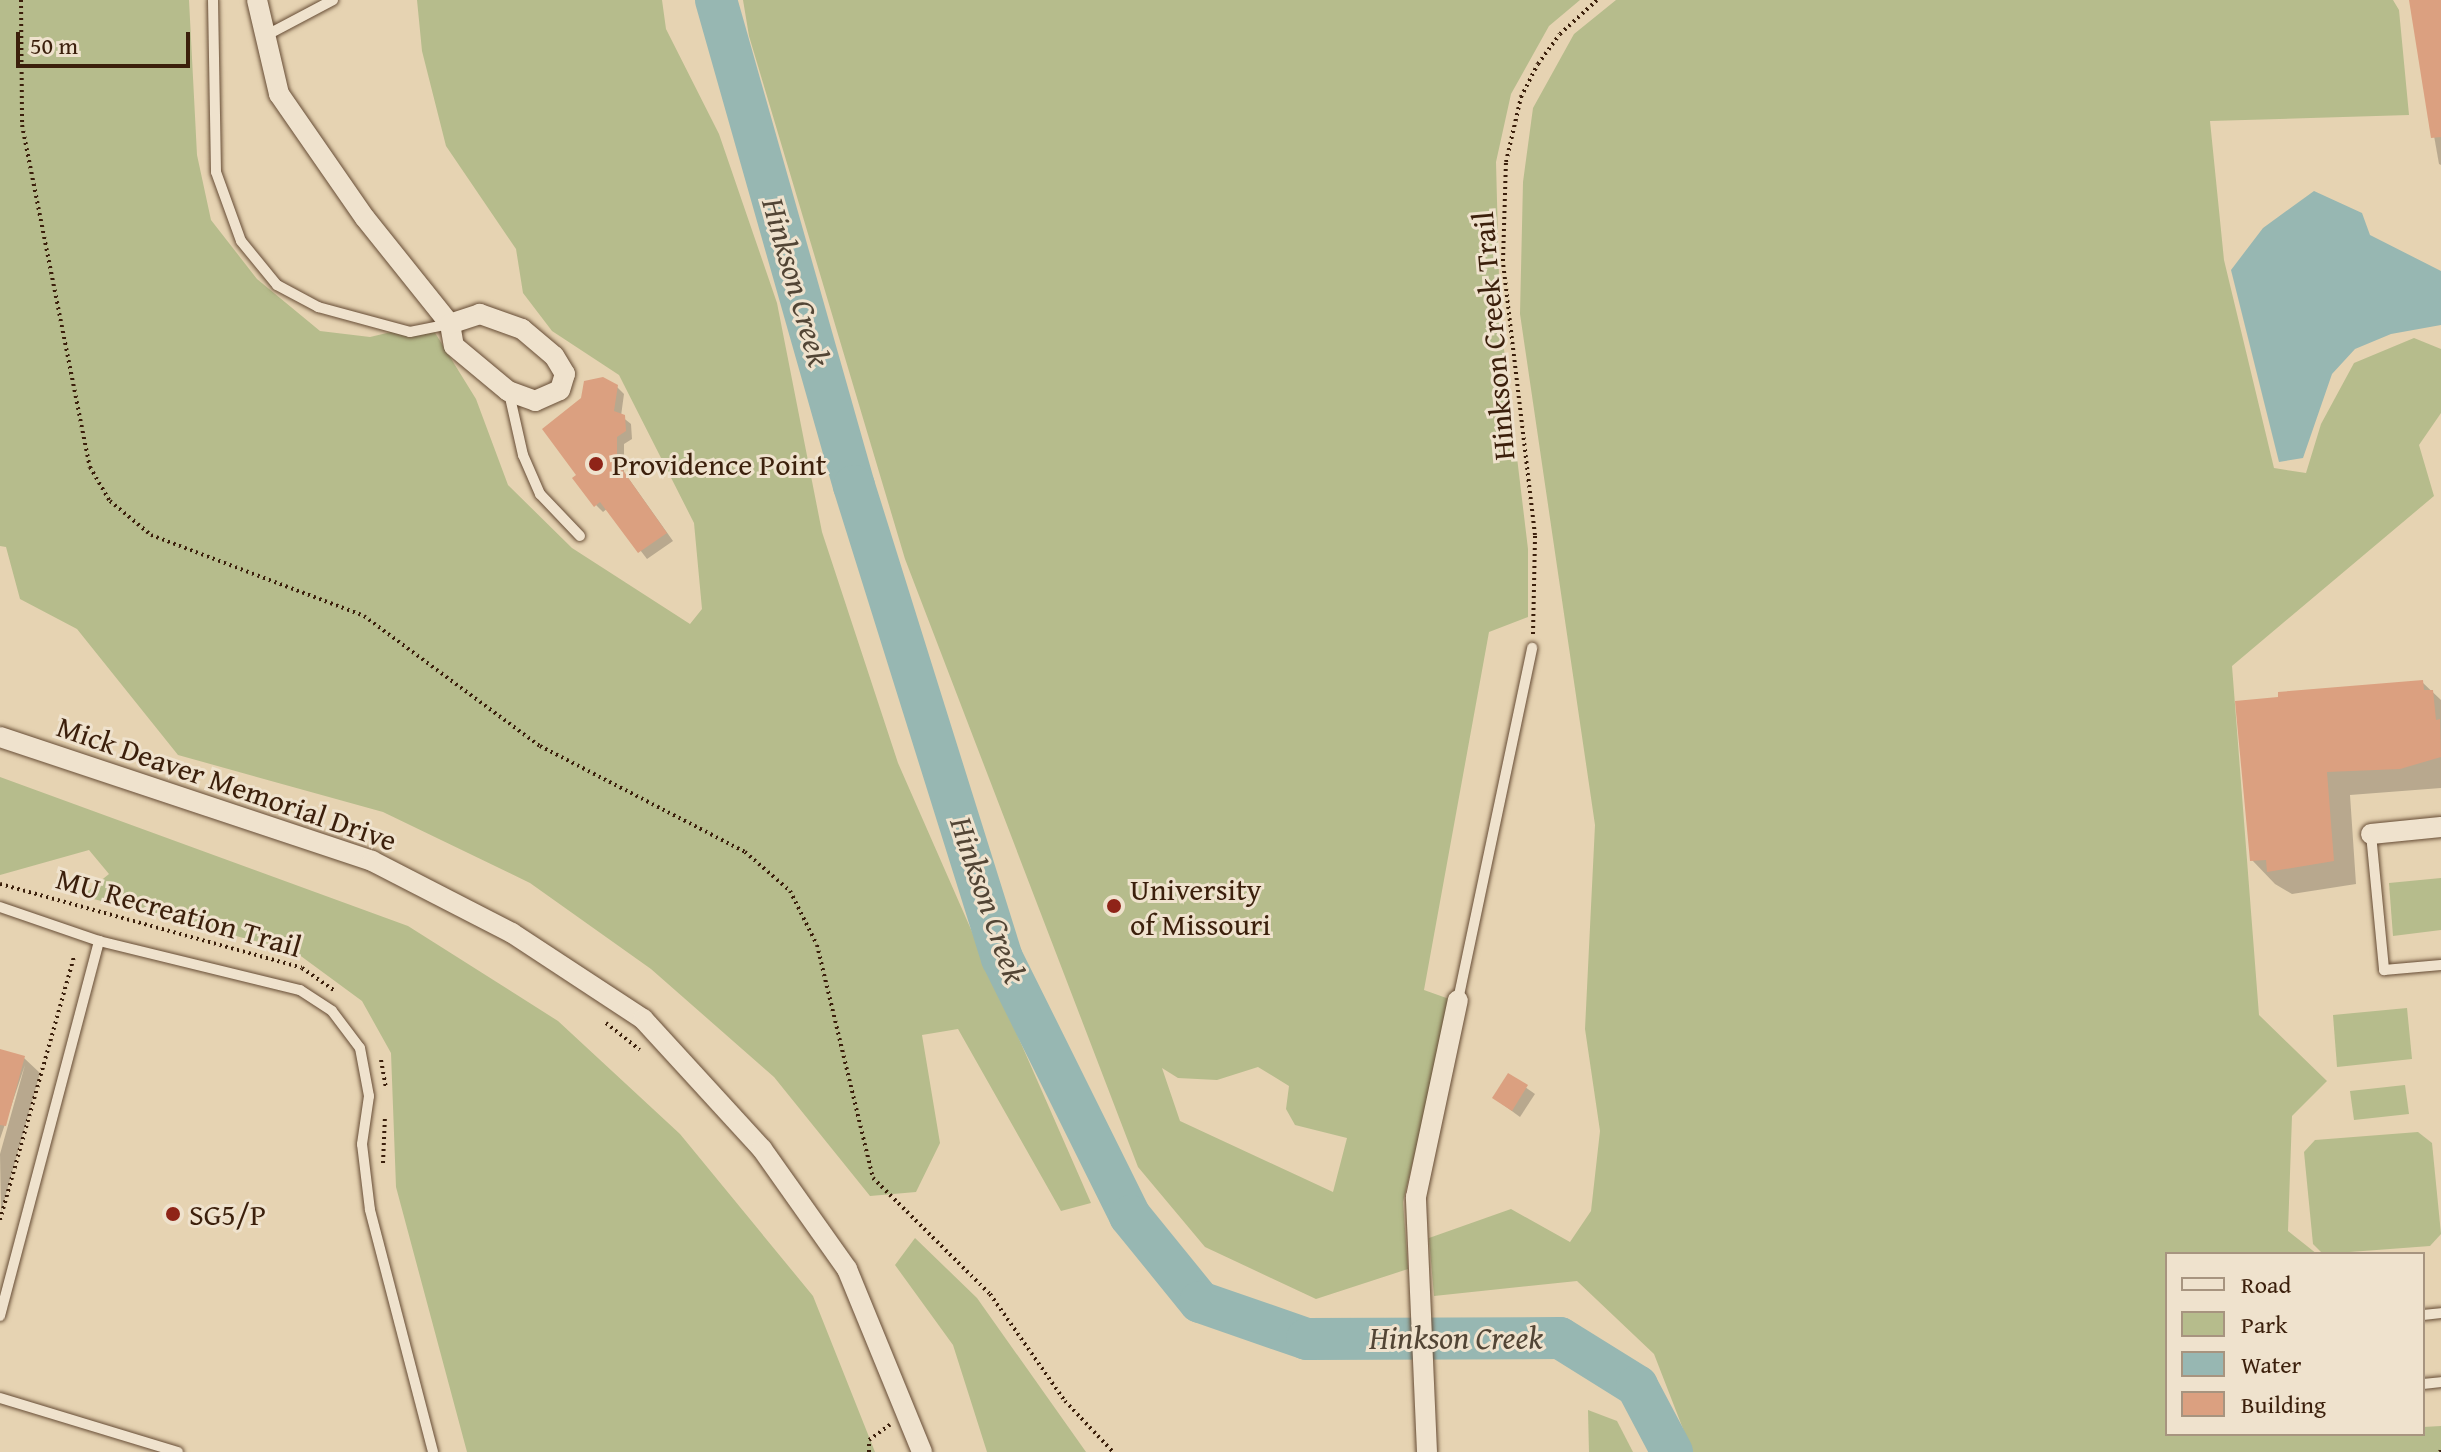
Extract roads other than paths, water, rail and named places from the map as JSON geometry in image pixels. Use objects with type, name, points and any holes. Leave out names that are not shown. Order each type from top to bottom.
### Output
[{"type":"street","points":[[257,0],[263,37],[279,94],[365,218],[450,324],[454,346],[508,391],[535,401],[560,390],[565,374],[554,356],[522,329],[480,314],[450,324]]},
{"type":"street","name":"Mick Deaver Memorial Drive","points":[[0,737],[372,861],[512,933],[643,1019],[762,1149],[847,1269],[898,1418],[922,1452]]},
{"type":"street","points":[[2371,834],[2441,827]]},
{"type":"street","points":[[1427,1452],[1415,1233],[1421,1169],[1458,1000]]},
{"type":"lane","points":[[213,0],[216,172],[241,241],[277,285],[318,307],[410,332],[450,324]]},
{"type":"lane","points":[[263,37],[333,0]]},
{"type":"lane","points":[[508,391],[523,455],[540,494],[580,536]]},
{"type":"lane","points":[[1458,1000],[1532,648]]},
{"type":"lane","points":[[2371,834],[2384,970],[2441,965]]},
{"type":"lane","points":[[0,907],[99,941],[300,990],[332,1011],[360,1048],[369,1096],[362,1144],[370,1210],[433,1452]]},
{"type":"lane","points":[[0,1316],[99,941]]},
{"type":"lane","points":[[0,1398],[178,1452]]},
{"type":"water","points":[[2314,191],[2362,213],[2370,235],[2441,271],[2441,325],[2391,334],[2355,349],[2332,374],[2303,458],[2279,462],[2231,270],[2263,228]]},
{"type":"waterway","name":"Hinkson Creek","points":[[716,0],[854,486],[1002,958],[1130,1216],[1200,1302],[1307,1339],[1560,1338],[1637,1386],[1672,1452]]},
{"type":"place","name":"Providence Point","points":[[596,464]]},
{"type":"place","name":"University of Missouri","points":[[1114,906]]},
{"type":"place","name":"SG5/P","points":[[173,1214]]}]
